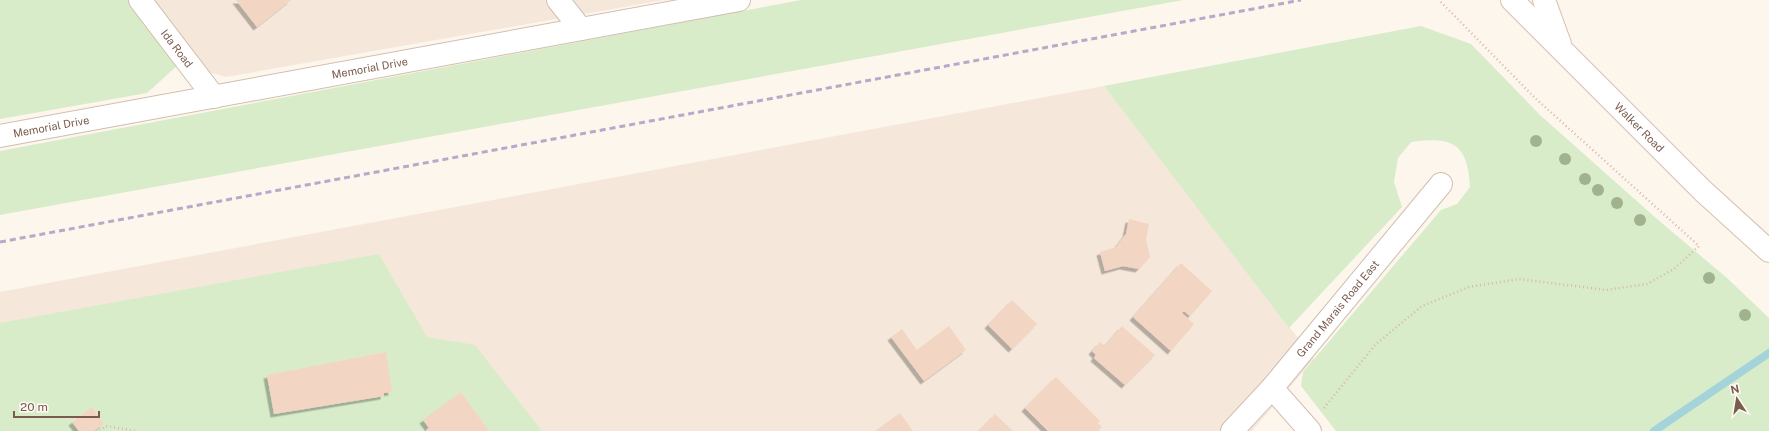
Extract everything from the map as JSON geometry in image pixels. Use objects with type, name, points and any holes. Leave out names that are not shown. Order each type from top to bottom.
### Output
[{"type":"street","name":"Ida Road","points":[[140,0],[214,97]]},
{"type":"street","points":[[558,0],[581,29]]},
{"type":"street","name":"Memorial Drive","points":[[0,136],[739,0]]},
{"type":"street","name":"Walker Road","points":[[1512,0],[1703,191],[1769,251]]},
{"type":"street","points":[[1544,0],[1562,50]]},
{"type":"street","name":"Grand Marais Road East","points":[[1232,431],[1272,388],[1442,184]]},
{"type":"street","points":[[1272,388],[1310,431]]},
{"type":"path","points":[[1321,412],[1375,345],[1422,306],[1469,287],[1519,280],[1606,290],[1647,284],[1674,269],[1699,246],[1534,97],[1439,0]]},
{"type":"path","points":[[100,431],[106,426],[136,431]]},
{"type":"shaded area","points":[[129,0],[664,0],[226,77],[179,64]]},
{"type":"shaded area","points":[[1104,86],[1314,359],[1252,431],[0,431],[0,292]]},
{"type":"green space","points":[[0,0],[129,0],[179,64],[147,93],[0,119]]},
{"type":"green space","points":[[801,0],[1183,0],[0,215],[0,151]]},
{"type":"green space","points":[[1421,26],[1471,44],[1540,115],[1657,219],[1727,278],[1769,318],[1769,431],[1336,431],[1301,386],[1303,372],[1441,210],[1457,204],[1470,187],[1469,172],[1466,161],[1461,152],[1455,146],[1447,142],[1437,140],[1411,142],[1398,158],[1394,182],[1402,207],[1289,328],[1104,86]]},
{"type":"green space","points":[[379,254],[427,337],[475,345],[542,431],[489,431],[461,392],[424,420],[429,428],[426,430],[427,431],[94,431],[104,424],[92,407],[72,421],[79,431],[0,431],[0,323]],"holes":[[[385,352],[392,392],[384,393],[384,396],[274,414],[268,375]]]},
{"type":"building","points":[[236,0],[291,0],[257,27]]},
{"type":"building","points":[[1129,219],[1149,224],[1146,240],[1150,257],[1139,269],[1123,266],[1105,271],[1100,252],[1116,247],[1126,234]]},
{"type":"building","points":[[1181,263],[1212,291],[1190,316],[1184,311],[1182,313],[1194,324],[1171,351],[1133,317]]},
{"type":"building","points":[[1012,300],[1037,324],[1012,349],[988,325]]},
{"type":"building","points":[[949,326],[966,350],[924,381],[891,337],[902,329],[917,350]]},
{"type":"building","points":[[1122,326],[1155,355],[1125,385],[1094,358],[1096,355],[1092,351],[1100,342],[1105,346]]},
{"type":"building","points":[[386,352],[392,392],[384,393],[384,396],[274,414],[267,375]]},
{"type":"building","points":[[1056,377],[1100,421],[1098,423],[1102,427],[1098,431],[1048,431],[1025,408]]},
{"type":"building","points":[[461,392],[489,431],[427,431],[426,430],[429,428],[423,420]]},
{"type":"building","points":[[92,407],[104,424],[94,431],[79,431],[72,422]]},
{"type":"building","points":[[900,413],[913,431],[875,431]]},
{"type":"building","points":[[995,414],[1013,431],[979,431]]},
{"type":"waterway","points":[[1654,431],[1769,353]]},
{"type":"railway","points":[[0,242],[1301,0]]}]
